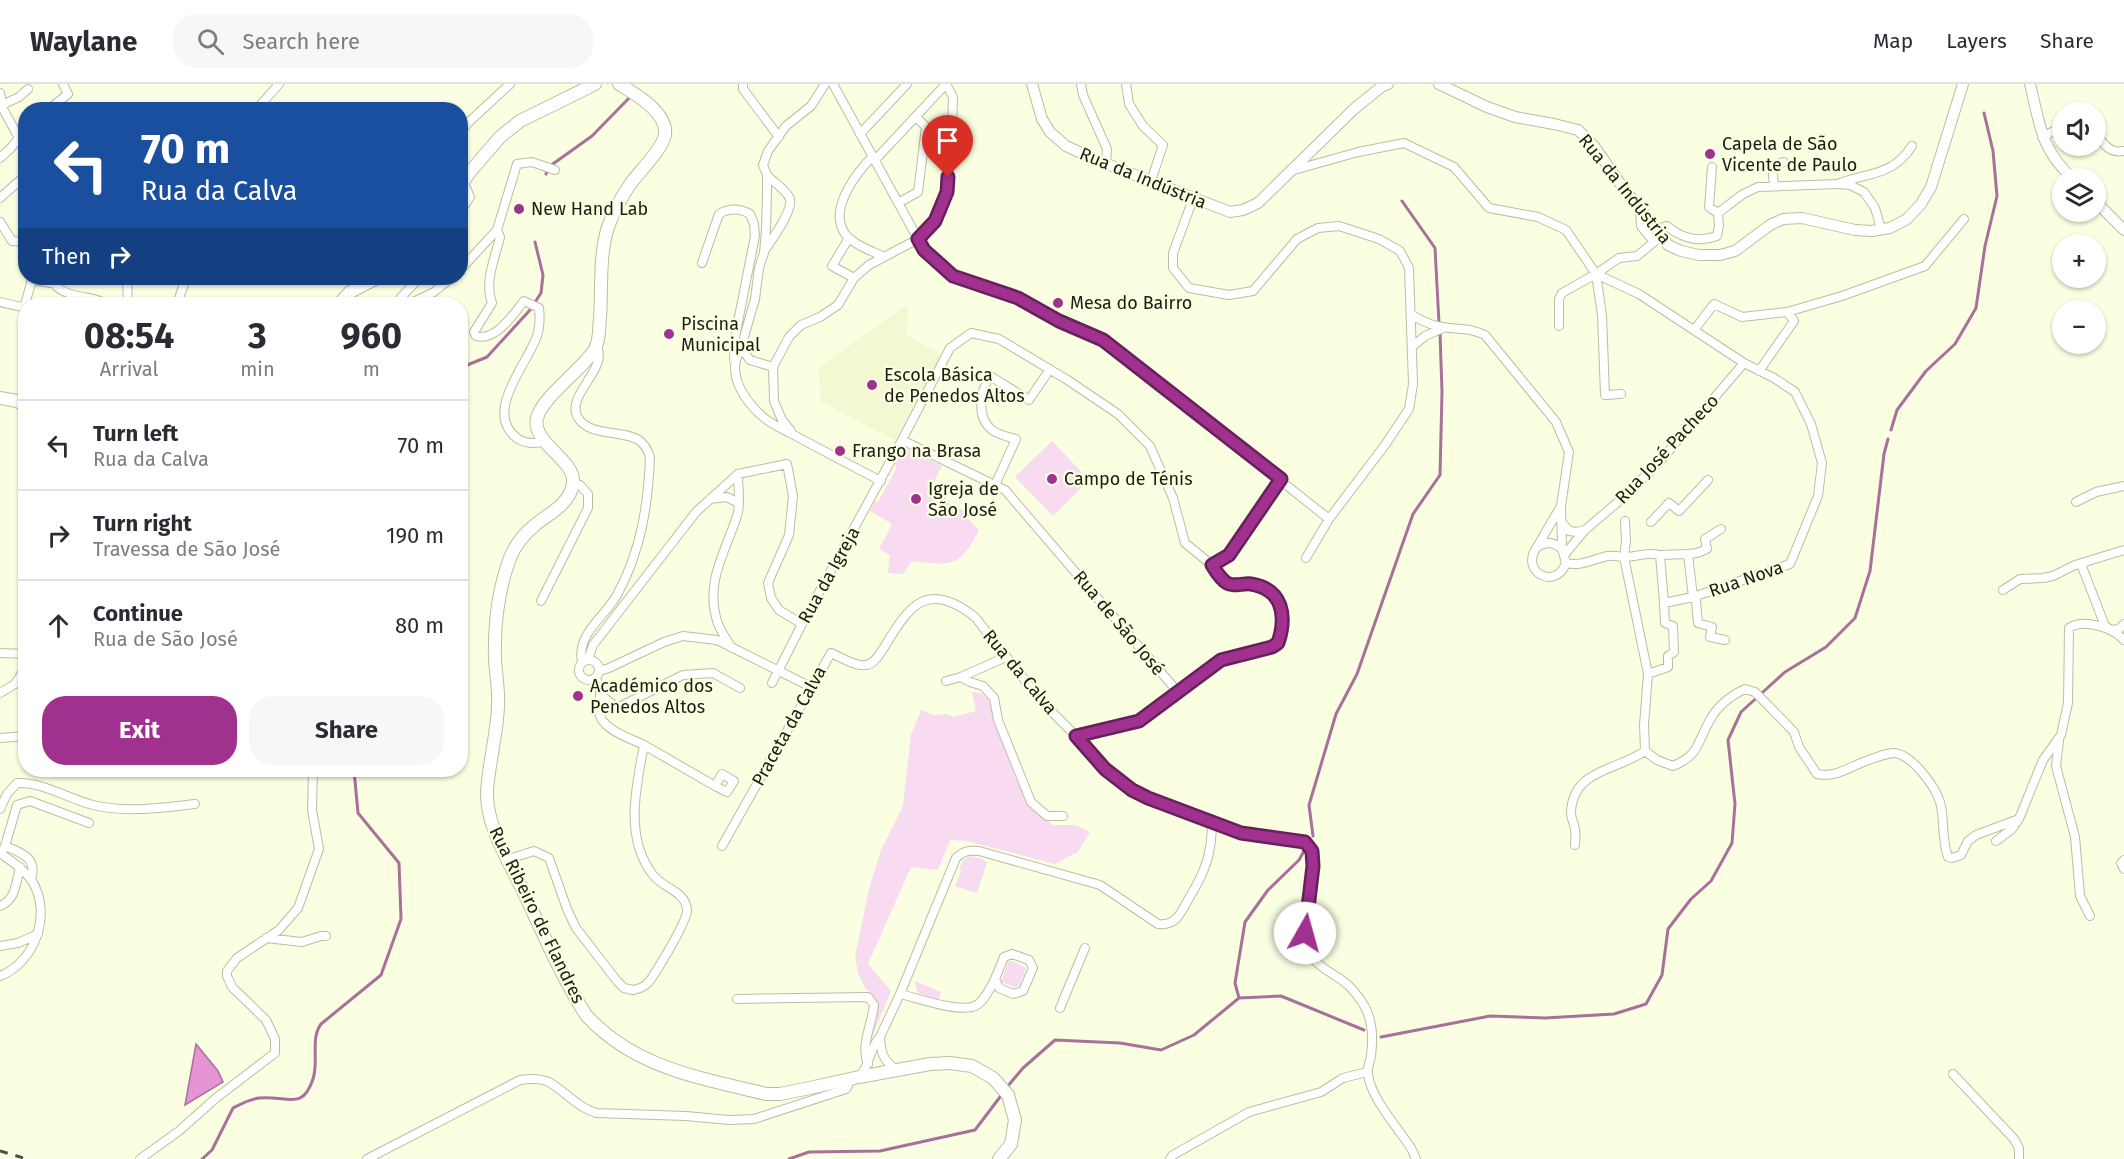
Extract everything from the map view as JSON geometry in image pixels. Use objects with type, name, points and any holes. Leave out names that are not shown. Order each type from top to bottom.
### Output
[{"type":"main road","points":[[468,175],[500,137],[520,121],[595,84]]},
{"type":"main road","points":[[573,483],[568,467],[544,441],[537,425],[537,416],[597,347],[607,230],[621,198],[652,157],[665,134],[665,126],[658,114],[619,84]]},
{"type":"main road","points":[[345,297],[357,285]]},
{"type":"main road","points":[[0,398],[18,402]]},
{"type":"main road","name":"Rua Ribeiro de Flandres","points":[[573,483],[566,502],[535,525],[521,539],[503,577],[497,616],[495,659],[498,704],[488,771],[486,804],[498,841],[586,1016],[642,1057],[670,1070],[766,1094],[796,1091],[896,1070],[950,1063],[972,1066],[993,1078],[1008,1095],[1015,1120],[1011,1144],[999,1159]]},
{"type":"street","points":[[58,102],[68,94],[63,84]]},
{"type":"street","points":[[263,102],[279,84]]},
{"type":"street","points":[[468,123],[510,84]]},
{"type":"street","points":[[743,84],[744,89],[779,137]]},
{"type":"street","points":[[764,253],[766,175],[763,165],[768,151],[786,126],[811,106],[825,84]]},
{"type":"street","points":[[833,84],[924,250],[953,276],[1018,298],[1059,321],[1103,340],[1329,519]]},
{"type":"street","points":[[860,134],[907,84]]},
{"type":"street","points":[[794,434],[782,420],[774,401],[773,367],[789,337],[801,326],[838,305],[854,278],[869,265],[918,239],[935,221],[947,192],[953,97],[946,84],[916,117],[860,169],[849,184],[842,202],[840,220],[849,238],[884,257]]},
{"type":"street","name":"Rua da Indústria","points":[[1032,84],[1042,119],[1050,132],[1066,146],[1230,212],[1243,210],[1258,203],[1354,109],[1381,87],[1389,84]]},
{"type":"street","points":[[1081,84],[1107,149],[1106,163]]},
{"type":"street","points":[[1126,84],[1129,104],[1143,126],[1163,145],[1151,181]]},
{"type":"street","name":"Rua da Indústria","points":[[1439,84],[1487,107],[1515,117],[1554,123],[1578,130],[1594,146],[1640,211],[1668,245],[1699,255],[1720,255],[1735,251],[1770,225],[1783,219],[1802,218],[1855,230],[1890,228],[1907,219],[1921,204],[1931,187],[1963,84]]},
{"type":"street","points":[[2030,84],[2042,137],[2061,168]]},
{"type":"street","points":[[2,105],[19,97],[28,89]]},
{"type":"street","points":[[0,93],[2,105],[18,131]]},
{"type":"street","points":[[898,203],[918,192],[926,127],[916,117]]},
{"type":"street","points":[[2042,137],[2052,132]]},
{"type":"street","points":[[2,152],[18,141]]},
{"type":"street","points":[[1294,170],[1358,152],[1404,143],[1454,167],[1490,208],[1538,217],[1566,230],[1596,274],[1602,315],[1605,395],[1621,394]]},
{"type":"street","points":[[2106,146],[2116,153],[2124,152]]},
{"type":"street","points":[[1837,184],[1888,170],[1905,157],[1912,147]]},
{"type":"street","points":[[468,261],[497,230],[517,164],[532,162],[555,170]]},
{"type":"street","points":[[1774,185],[1772,166],[1784,162]]},
{"type":"street","points":[[1712,167],[1709,207],[1718,213]]},
{"type":"street","points":[[766,175],[784,190],[790,199],[789,211],[764,253],[759,268],[755,299],[740,351],[736,357],[737,384],[748,401],[763,417],[881,481]]},
{"type":"street","points":[[0,198],[18,182]]},
{"type":"street","points":[[1718,213],[1743,194],[1758,187],[1850,185],[1864,192],[1875,208],[1881,229]]},
{"type":"street","points":[[1194,199],[1173,253],[1173,268],[1189,288],[1229,295],[1253,291],[1297,239],[1318,228],[1339,226],[1379,238],[1400,251],[1409,268],[1413,346],[1413,384],[1409,409],[1329,519],[1306,558]]},
{"type":"street","points":[[702,263],[719,214],[732,210],[750,214],[755,236],[735,337],[733,356],[736,366]]},
{"type":"street","points":[[1559,326],[1559,299],[1562,293],[1619,258],[1637,256],[1654,242],[1641,226],[1640,211]]},
{"type":"street","points":[[2106,212],[2124,230]]},
{"type":"street","points":[[1655,230],[1667,226],[1678,236],[1708,239],[1717,236],[1718,213]]},
{"type":"street","points":[[1694,330],[1714,304],[1742,317],[1787,312],[1842,296],[1925,266],[1964,219]]},
{"type":"street","points":[[0,222],[12,241],[18,241]]},
{"type":"street","points":[[497,230],[500,237],[489,285],[492,303],[474,332],[476,336],[482,338],[493,334],[524,301],[539,308],[537,335],[505,402],[504,414],[505,425],[526,443],[544,441]]},
{"type":"street","points":[[849,238],[832,266],[854,278]]},
{"type":"street","name":"Rua Nova","points":[[1596,274],[1639,294],[1744,363],[1760,370],[1795,392],[1811,424],[1822,463],[1818,496],[1790,564],[1693,597],[1664,603]]},
{"type":"street","points":[[57,285],[67,294],[84,297]]},
{"type":"street","points":[[401,297],[413,285]]},
{"type":"street","points":[[424,297],[442,285]]},
{"type":"street","points":[[0,302],[18,306]]},
{"type":"street","points":[[1760,370],[1794,321],[1787,312]]},
{"type":"street","points":[[1412,315],[1424,322],[1443,327],[1471,328],[1485,335],[1556,422],[1569,452],[1561,506],[1564,555]]},
{"type":"street","points":[[1413,346],[1425,336],[1443,327]]},
{"type":"street","name":"Rua da Igreja","points":[[772,683],[950,348],[971,333],[999,339],[1050,369]]},
{"type":"street","points":[[597,347],[598,363],[576,402],[576,413],[581,422],[591,428],[639,440],[646,447],[650,457],[640,542],[617,596],[582,641],[580,653],[585,661],[597,664],[601,687],[599,712],[607,726],[715,786]]},
{"type":"street","points":[[740,351],[745,353],[750,360],[773,367]]},
{"type":"street","name":"Rua José Pacheco","points":[[1688,554],[1660,555],[1652,552],[1624,557],[1616,555],[1575,565],[1564,555],[1554,543],[1548,543],[1537,547],[1532,564],[1544,576],[1550,577],[1560,573],[1564,555],[1585,530],[1625,496],[1661,460],[1744,363]]},
{"type":"street","points":[[995,485],[1016,439],[992,430],[983,416],[980,401],[985,385],[990,376],[1029,400],[1050,369]]},
{"type":"street","name":"Rua de São José","points":[[902,440],[1005,490],[1177,691],[1221,660],[1272,647],[1278,643],[1282,632],[1279,600],[1272,591],[1251,584],[1228,584],[1218,576],[1212,565],[1185,543],[1173,498],[1150,446],[1118,414],[1050,369]]},
{"type":"street","points":[[802,624],[779,610],[771,598],[768,583],[789,535],[793,496],[787,464],[738,474],[696,512],[593,645],[578,670],[580,677],[586,680],[664,642],[683,636],[717,640],[811,687]]},
{"type":"street","points":[[732,648],[718,624],[714,605],[714,580],[719,560],[738,514],[738,474]]},
{"type":"street","points":[[1212,565],[1229,555],[1281,479]]},
{"type":"street","points":[[1651,522],[1669,503],[1679,511],[1708,480]]},
{"type":"street","points":[[541,601],[588,508],[588,494],[580,485],[573,483]]},
{"type":"street","points":[[2076,502],[2096,492],[2124,486]]},
{"type":"street","points":[[710,500],[727,497],[738,503]]},
{"type":"street","points":[[1537,547],[1561,506]]},
{"type":"street","points":[[1561,521],[1569,531],[1585,530]]},
{"type":"street","points":[[1625,521],[1624,557],[1648,674],[1644,725],[1645,751]]},
{"type":"street","points":[[1721,530],[1705,539],[1707,549],[1688,554],[1698,623],[1712,627],[1710,637],[1725,640]]},
{"type":"street","points":[[2003,590],[2020,579],[2043,578],[2075,565],[2124,550]]},
{"type":"street","points":[[1648,674],[1668,667],[1668,656],[1674,652],[1673,626],[1665,623],[1660,555]]},
{"type":"street","points":[[2081,564],[2105,626],[2124,640]]},
{"type":"street","name":"Rua da Calva","points":[[878,657],[910,609],[922,601],[935,599],[961,606],[975,617],[1042,702],[1105,769],[1132,790],[1163,805],[1241,833],[1305,842],[1312,851],[1313,866],[1305,933],[1311,955],[1348,986],[1364,1005],[1373,1034],[1367,1072]]},
{"type":"street","points":[[2090,916],[2080,896],[2075,837],[2056,766],[2059,738],[2068,703],[2070,628],[2075,624],[2086,624],[2111,630],[2119,629],[2124,624]]},
{"type":"street","points":[[0,653],[18,654]]},
{"type":"street","name":"Praceta da Calva","points":[[722,846],[831,653],[861,666],[870,665],[878,657]]},
{"type":"street","points":[[946,681],[961,677],[1006,657]]},
{"type":"street","points":[[601,695],[617,708],[683,675],[713,673],[740,688]]},
{"type":"street","points":[[961,677],[983,686],[994,698],[998,720],[1031,802],[1047,816],[1063,816]]},
{"type":"street","points":[[0,693],[18,680]]},
{"type":"street","points":[[1645,751],[1657,760],[1673,766],[1695,752],[1701,744],[1711,717],[1733,694],[1745,689],[1755,692],[1763,699],[1794,732],[1799,747],[1817,774],[1825,776],[1837,774],[1883,755],[1895,753],[1905,757],[1916,766],[1936,793],[1940,803],[1943,842],[1948,857],[1961,855],[1968,841],[1976,835],[2019,819]]},
{"type":"street","points":[[1076,736],[1139,721],[1177,691]]},
{"type":"street","points":[[0,738],[18,737]]},
{"type":"street","points":[[1996,841],[2012,830],[2019,819],[2043,760],[2059,738]]},
{"type":"street","points":[[509,860],[534,851],[549,858],[576,928],[617,981],[624,988],[633,990],[648,984],[683,925],[688,912],[683,896],[654,876],[638,849],[635,826],[636,795],[644,745]]},
{"type":"street","points":[[1575,845],[1576,829],[1572,823],[1571,812],[1581,786],[1592,774],[1637,757],[1645,751]]},
{"type":"street","points":[[140,1159],[275,1053],[275,1039],[266,1020],[232,987],[227,971],[237,958],[279,930],[298,908],[319,849],[312,810],[313,777]]},
{"type":"street","points":[[0,809],[7,794],[17,783],[30,783],[94,805],[139,810],[195,804]]},
{"type":"street","points":[[2,851],[17,805],[30,801],[89,823]]},
{"type":"street","points":[[366,1159],[520,1080],[535,1079],[548,1082],[584,1109],[596,1113],[729,1120],[754,1119],[846,1089],[868,1064],[876,1041],[900,994],[956,858],[968,850],[1100,885],[1158,924],[1167,925],[1176,921],[1204,874],[1212,843],[1212,821]]},
{"type":"street","points":[[0,976],[24,959],[39,934],[41,912],[40,896],[31,879],[2,851]]},
{"type":"street","points":[[2,851],[20,853],[33,864],[31,879]]},
{"type":"street","points":[[2124,860],[2121,863],[2124,868]]},
{"type":"street","points":[[0,906],[9,901],[14,893],[20,867]]},
{"type":"street","points":[[0,946],[18,943],[39,934]]},
{"type":"street","points":[[266,938],[302,942],[326,936]]},
{"type":"street","points":[[1060,1008],[1085,948]]},
{"type":"street","points":[[900,994],[961,1007],[976,1005],[988,992],[1004,957],[1012,954],[1029,960],[1033,968],[1023,991],[1013,994],[999,988],[995,979]]},
{"type":"street","points":[[737,999],[868,997],[874,1005],[873,1019],[864,1048],[868,1064]]},
{"type":"street","points":[[880,1037],[881,1053],[885,1062],[896,1070]]},
{"type":"street","points":[[1170,1159],[1173,1155],[1249,1112],[1321,1092],[1343,1078],[1367,1072],[1371,1087],[1416,1159]]},
{"type":"street","points":[[1953,1074],[2014,1139],[2019,1148],[2019,1159]]},
{"type":"shaded area","name":"Escola Básica de Penedos Altos","points":[[907,305],[908,323],[905,334],[942,355],[895,440],[821,402],[818,368]]},
{"type":"shaded area","name":"Campo de Ténis","points":[[1052,441],[1089,480],[1053,516],[1015,477]]},
{"type":"shaded area","points":[[902,446],[942,466],[931,487],[946,497],[945,501],[964,511],[967,518],[979,530],[966,551],[954,561],[937,563],[912,561],[903,574],[888,573],[890,555],[879,549],[892,524],[870,511],[875,501],[878,502],[896,469],[895,462]]},
{"type":"shaded area","points":[[972,692],[981,693],[988,699],[1028,806],[1053,825],[1076,825],[1090,832],[1078,852],[1055,864],[967,841],[950,840],[938,870],[911,867],[868,964],[891,991],[870,1042],[878,1006],[858,973],[855,956],[870,885],[881,850],[903,806],[911,735],[921,710],[933,715],[947,714],[953,717],[976,711]]},
{"type":"shaded area","points":[[970,856],[983,859],[987,863],[977,893],[955,886],[961,871],[959,869],[964,860]]},
{"type":"shaded area","points":[[1012,961],[1026,968],[1019,986],[1014,987],[1001,982],[1008,962]]},
{"type":"shaded area","points":[[915,981],[941,992],[938,1002],[917,992]]},
{"type":"shaded area","points":[[196,1044],[218,1071],[223,1082],[185,1105]]},
{"type":"waterway","points":[[546,174],[550,166],[592,136],[632,95]]},
{"type":"waterway","points":[[1891,430],[1897,410],[1926,371],[1955,344],[1976,308],[1985,246],[1997,196],[1993,151],[1984,113]]},
{"type":"waterway","points":[[1402,201],[1435,248],[1439,323]]},
{"type":"waterway","points":[[468,365],[487,357],[530,310],[541,293],[543,275],[535,242]]},
{"type":"waterway","points":[[1313,836],[1309,805],[1336,714],[1357,674],[1413,514],[1440,475],[1442,392],[1440,333]]},
{"type":"waterway","points":[[1381,1037],[1490,1016],[1545,1018],[1614,1014],[1646,1004],[1662,975],[1668,929],[1691,899],[1711,881],[1732,843],[1735,804],[1728,740],[1741,712],[1785,672],[1826,647],[1855,618],[1870,571],[1884,454],[1888,439]]},
{"type":"waterway","points":[[202,1159],[212,1150],[233,1108],[256,1099],[292,1100],[304,1095],[309,1089],[315,1072],[315,1043],[321,1024],[381,975],[401,919],[399,863],[358,813],[355,777]]},
{"type":"waterway","points":[[1239,998],[1235,983],[1245,922],[1268,890],[1299,860],[1304,851]]},
{"type":"waterway","points":[[1007,1087],[1023,1068],[1055,1040],[1120,1043],[1161,1050],[1194,1035],[1239,998],[1281,996],[1364,1030]]},
{"type":"waterway","points":[[789,1159],[809,1152],[880,1151],[975,1130],[1003,1093]]},
{"type":"railway","points":[[0,1151],[27,1159]]},
{"type":"place","name":"Capela de São Vicente de Paulo","points":[[1710,154]]},
{"type":"place","name":"New Hand Lab","points":[[519,209]]},
{"type":"place","name":"Mesa do Bairro","points":[[1058,303]]},
{"type":"place","name":"Piscina Municipal","points":[[669,334]]},
{"type":"place","name":"Escola Básica de Penedos Altos","points":[[872,385]]},
{"type":"place","name":"Frango na Brasa","points":[[840,451]]},
{"type":"place","name":"Campo de Ténis","points":[[1052,479]]},
{"type":"place","name":"Igreja de São José","points":[[916,499]]},
{"type":"place","name":"Académico dos Penedos Altos","points":[[578,696]]},
{"type":"route","points":[[948,177],[947,192],[935,221],[918,239],[935,262],[953,276],[1018,298],[1059,321],[1103,340],[1281,479],[1229,555],[1212,565],[1218,576],[1228,584],[1251,584],[1272,591],[1279,600],[1282,632],[1278,643],[1272,647],[1221,660],[1139,721],[1076,736],[1105,769],[1132,790],[1163,805],[1241,833],[1305,842],[1312,851],[1313,866],[1305,933]]}]
